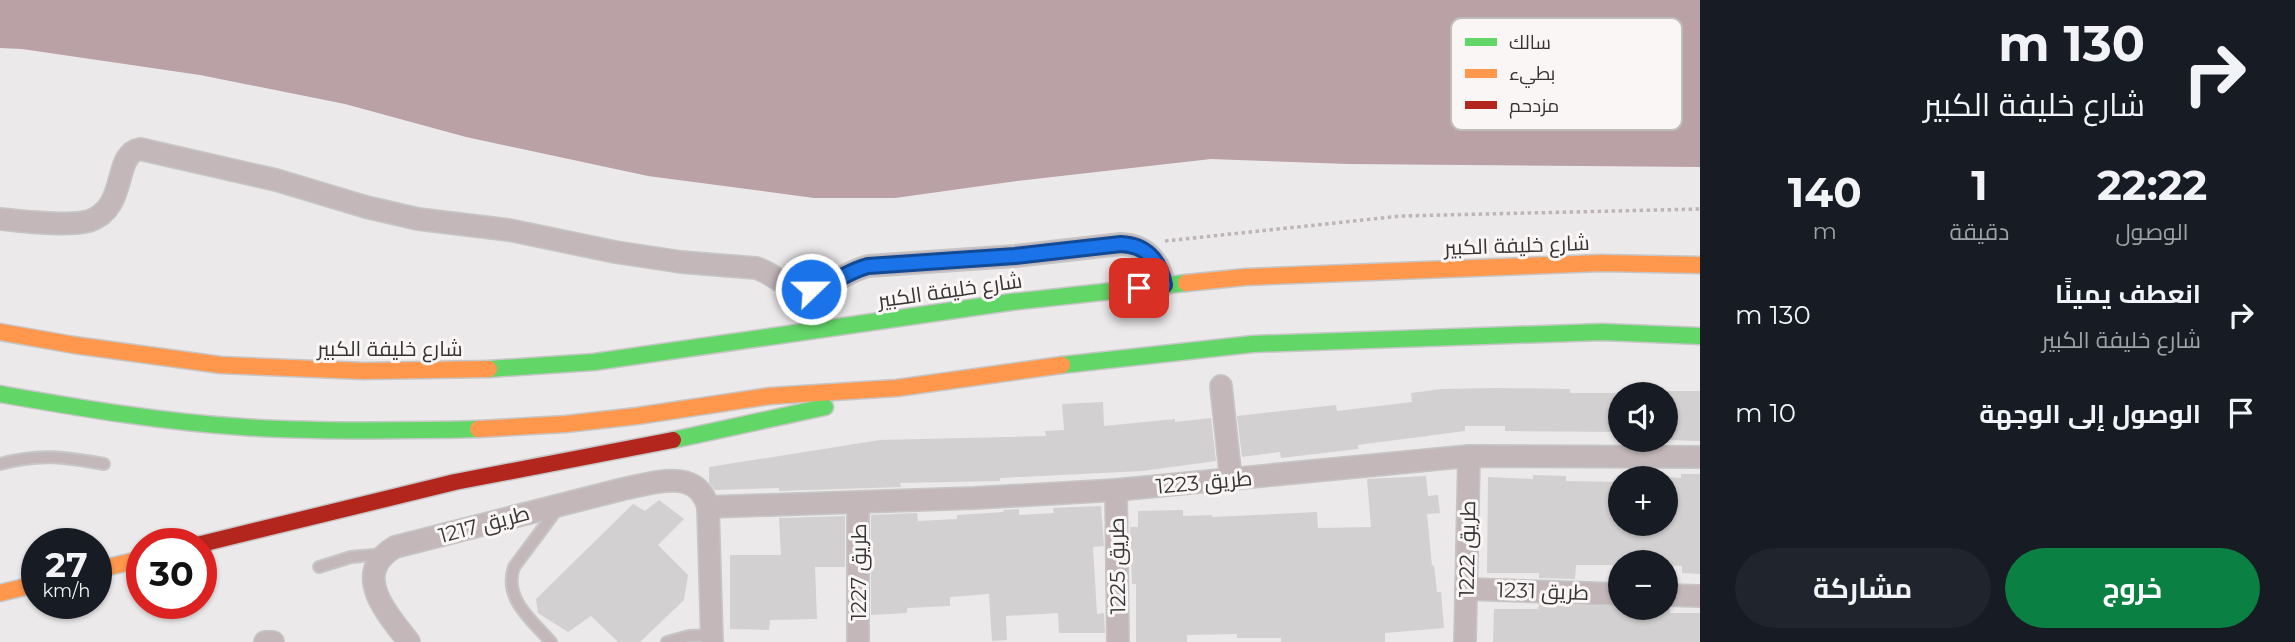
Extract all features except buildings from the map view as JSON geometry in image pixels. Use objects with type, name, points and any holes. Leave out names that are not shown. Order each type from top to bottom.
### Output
[{"type":"main road","name":"شارع خليفة الكبير","points":[[0,332],[221,365],[364,371],[483,369],[594,362],[1012,302],[1246,277],[1601,263],[1700,265]]},
{"type":"main road","points":[[0,394],[114,414],[177,421],[241,427],[368,432],[566,424],[770,396],[897,387],[1253,344],[1602,332],[1700,336]]},
{"type":"main road","points":[[217,540],[455,482],[756,423],[897,387]]},
{"type":"main road","points":[[0,593],[21,588]]},
{"type":"street","points":[[0,219],[80,223],[97,218],[115,199],[127,156],[140,149],[276,180],[366,208],[418,219],[509,230],[615,252],[681,262],[756,268],[790,286],[801,288],[821,288],[868,266],[976,260],[1133,244],[1143,249],[1158,264],[1164,285]]},
{"type":"street","points":[[1221,386],[1231,480]]},
{"type":"street","name":"طريق 1223","points":[[708,507],[858,503],[1116,490],[1469,456],[1700,457]]},
{"type":"street","name":"طريق 1222","points":[[1465,642],[1469,456]]},
{"type":"street","name":"طريق 1217","points":[[384,554],[395,547],[562,503],[645,485],[686,481],[696,486],[708,507]]},
{"type":"street","name":"طريق 1225","points":[[1116,490],[1118,642]]},
{"type":"street","name":"طريق 1227","points":[[858,503],[858,642]]},
{"type":"street","points":[[708,507],[712,639]]},
{"type":"street","points":[[384,554],[373,575],[373,584],[389,616],[409,642]]},
{"type":"street","name":"طريق 1231","points":[[1466,589],[1608,594]]},
{"type":"street","points":[[1678,595],[1700,596]]},
{"type":"street","points":[[265,642],[273,642]]},
{"type":"lane","points":[[0,464],[24,457],[51,456],[104,464]]},
{"type":"lane","points":[[551,642],[513,597],[510,577],[514,567],[562,503]]},
{"type":"lane","points":[[319,567],[351,557],[384,554]]},
{"type":"lane","points":[[667,642],[689,636],[712,639]]},
{"type":"path","points":[[1133,244],[1401,216],[1700,209]]},
{"type":"shaded area","points":[[0,0],[1700,0],[1700,167],[1349,164],[1211,159],[895,198],[814,198],[648,176],[466,137],[345,104],[200,75],[0,48]]},
{"type":"traffic: fast","points":[[489,369],[594,362],[1011,302],[1186,283]]},
{"type":"traffic: fast","points":[[1062,365],[1253,344],[1602,332],[1700,336]]},
{"type":"traffic: fast","points":[[0,394],[212,425],[361,431],[478,429]]},
{"type":"traffic: fast","points":[[673,440],[825,407]]},
{"type":"traffic: slow","points":[[1186,283],[1246,277],[1601,263],[1700,265]]},
{"type":"traffic: slow","points":[[0,332],[221,365],[364,371],[489,369]]},
{"type":"traffic: slow","points":[[478,429],[566,424],[637,416],[770,396],[897,388],[1062,365]]},
{"type":"traffic: slow","points":[[112,566],[126,563]]},
{"type":"traffic: slow","points":[[0,593],[21,588]]},
{"type":"traffic: jam","points":[[217,540],[455,482],[673,440]]},
{"type":"route","points":[[811,289],[831,284],[858,268],[881,264],[1015,256],[1121,244],[1133,244],[1143,249],[1158,264],[1164,285],[1139,288]]}]
